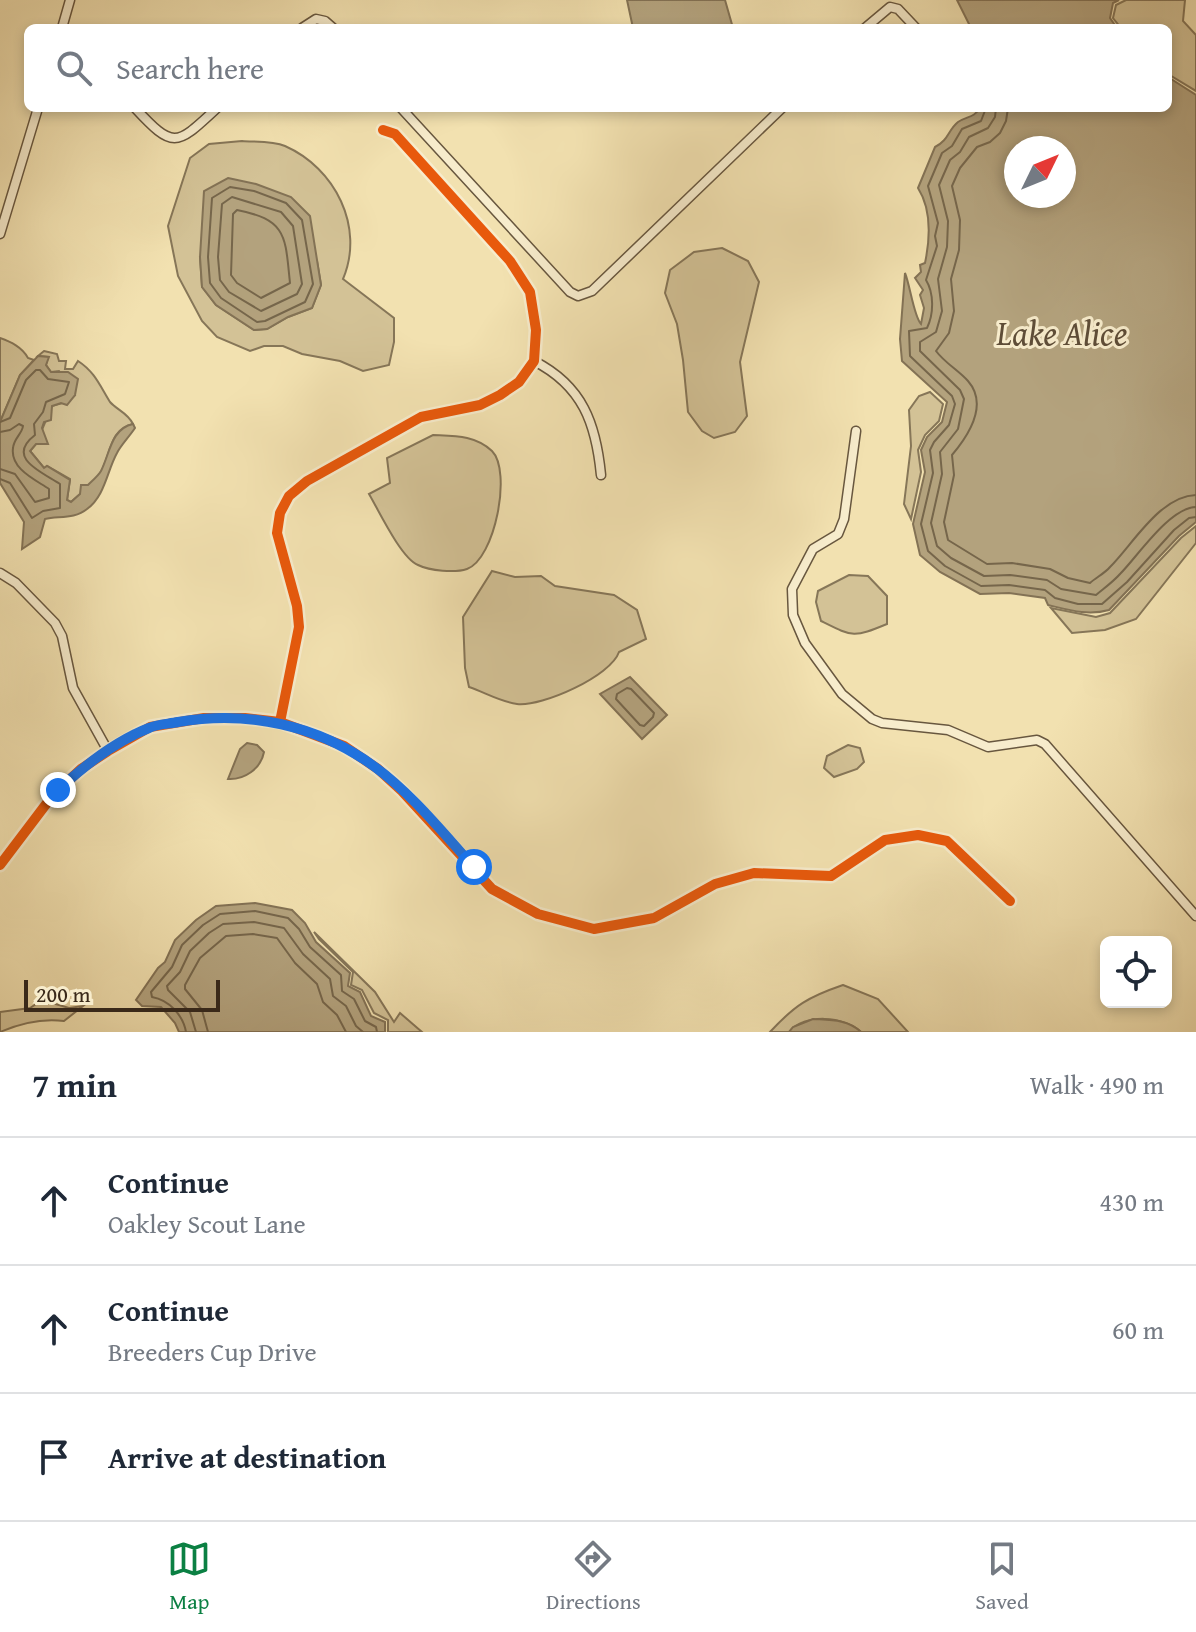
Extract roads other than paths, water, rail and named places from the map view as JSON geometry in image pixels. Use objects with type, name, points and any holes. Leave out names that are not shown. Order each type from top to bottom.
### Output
[{"type":"street","points":[[63,24],[70,0]]},
{"type":"street","points":[[870,24],[890,7],[898,9],[912,24]]},
{"type":"street","points":[[308,24],[316,19],[328,24]]},
{"type":"street","points":[[0,234],[37,112]]},
{"type":"street","points":[[139,112],[160,135],[172,139],[187,137],[213,112]]},
{"type":"street","points":[[405,112],[570,292],[578,296],[592,291],[778,112]]},
{"type":"street","points":[[280,722],[299,627],[297,606],[277,533],[280,513],[289,496],[307,481],[421,417],[480,405],[500,395],[519,382],[534,361],[536,330],[530,292],[517,271],[395,134],[383,130]]},
{"type":"street","points":[[534,361],[550,369],[584,406],[598,444],[601,475]]},
{"type":"street","points":[[856,431],[844,519],[838,534],[813,549],[792,589],[793,615],[805,643],[825,673],[857,708],[882,723],[948,730],[988,747],[1037,740],[1045,744],[1196,916]]},
{"type":"street","points":[[0,573],[16,583],[55,623],[62,636],[73,688],[108,751]]},
{"type":"street","points":[[0,865],[53,795],[81,769],[150,727],[204,718],[280,722],[344,746],[378,769],[434,823],[492,889],[538,914],[594,929],[654,918],[715,884],[754,873],[831,876],[885,840],[918,835],[947,841],[1010,901]]},
{"type":"water","points":[[627,0],[725,0],[732,24],[632,24]]},
{"type":"water","points":[[957,0],[1119,0],[1113,3],[1110,18],[1114,24],[969,24]]},
{"type":"water","name":"Lake Alice","points":[[1172,80],[1196,95],[1196,522],[1109,610],[1078,612],[1048,605],[1045,598],[1009,593],[980,594],[940,572],[920,555],[913,524],[925,472],[921,450],[927,437],[942,422],[947,402],[902,361],[900,339],[905,273],[921,324],[924,308],[920,295],[923,290],[915,278],[921,272],[920,265],[925,263],[929,225],[926,206],[918,188],[935,147],[958,122],[977,112],[1172,112]]},
{"type":"water","points":[[228,178],[291,197],[310,216],[321,285],[312,308],[267,329],[254,330],[216,305],[202,287],[200,257],[204,191]]},
{"type":"water","points":[[38,356],[49,357],[46,365],[51,372],[68,372],[78,379],[75,395],[67,405],[52,406],[51,420],[44,422],[42,428],[48,444],[36,444],[30,451],[44,468],[47,466],[70,480],[67,500],[71,502],[80,494],[81,485],[88,485],[100,473],[120,431],[133,424],[135,428],[117,453],[93,504],[77,514],[45,519],[40,537],[22,549],[24,522],[0,483],[0,422],[20,375]]},
{"type":"water","points":[[630,677],[667,715],[642,739],[600,694]]},
{"type":"water","points":[[247,743],[257,745],[264,752],[259,764],[240,778],[228,779],[240,749]]},
{"type":"water","points":[[255,903],[292,910],[305,923],[316,942],[350,973],[348,986],[360,992],[371,1016],[385,1022],[385,1032],[179,1032],[161,1007],[142,1006],[136,1000],[165,962],[175,940],[196,920],[216,906]]},
{"type":"water","points":[[813,1019],[844,1022],[861,1032],[789,1032],[793,1027]]}]
